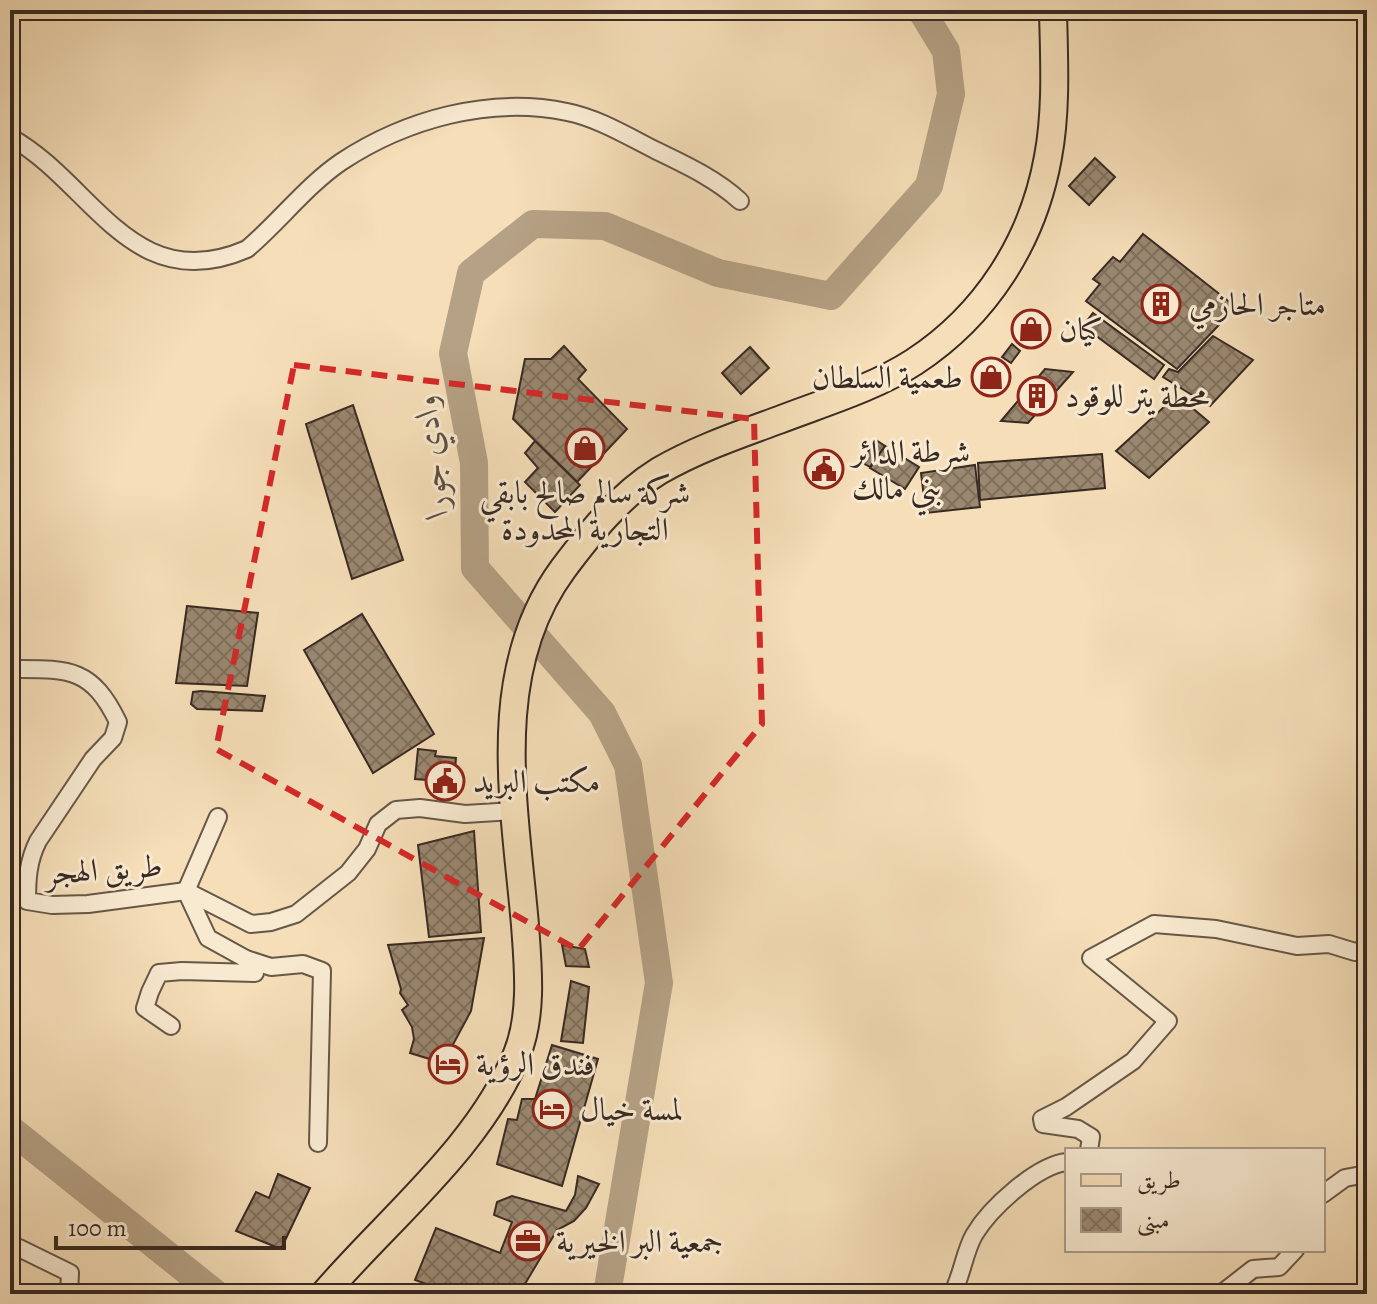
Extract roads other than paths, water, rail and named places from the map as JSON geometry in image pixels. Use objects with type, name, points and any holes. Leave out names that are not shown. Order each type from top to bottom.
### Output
[{"type":"main road","points":[[324,1294],[486,1113],[518,1051],[530,988],[511,764],[512,714],[519,671],[533,621],[559,574],[602,518],[656,473],[700,450],[856,390],[912,363],[980,306],[1007,269],[1031,220],[1048,156],[1054,77],[1053,10]]},
{"type":"street","points":[[10,137],[42,159],[122,235],[139,247],[188,260],[229,257],[247,249],[338,164],[392,134],[418,122],[486,109],[530,108],[569,112],[680,162],[726,188],[740,201]]},
{"type":"street","name":"طريق الهجر","points":[[10,669],[65,671],[87,678],[106,698],[118,722],[113,738],[93,759],[38,841],[19,903],[88,904],[186,891],[251,924],[271,922],[296,914],[348,873],[367,849],[378,824],[396,810],[420,808],[465,814],[516,811]]},
{"type":"street","points":[[218,817],[186,891],[203,932],[208,938],[246,959],[271,967],[303,964],[322,971],[318,1143]]},
{"type":"street","points":[[1089,1148],[1091,1137],[1078,1129],[1043,1124],[1042,1119],[1066,1107],[1133,1061],[1168,1021],[1091,958],[1154,924],[1216,929],[1297,946],[1329,944],[1355,952],[1367,948]]},
{"type":"street","points":[[171,1026],[145,1008],[159,973],[255,973],[246,959]]},
{"type":"street","points":[[952,1294],[974,1235],[1000,1202],[1052,1163],[1065,1162]]},
{"type":"street","points":[[1325,1193],[1345,1178],[1367,1174]]},
{"type":"street","points":[[10,1248],[19,1248],[70,1273],[69,1294]]},
{"type":"street","points":[[1221,1294],[1253,1269],[1279,1267],[1293,1252]]},
{"type":"waterway","name":"وادي جورا","points":[[607,1294],[659,983],[628,765],[602,713],[475,568],[474,463],[453,353],[471,273],[533,224],[605,226],[718,273],[831,296],[929,186],[951,94],[946,51],[921,10]]},
{"type":"waterway","name":"وادي جورا","points":[[10,1129],[216,1294]]},
{"type":"place","name":"متاجر الحازمي","points":[[1161,304]]},
{"type":"place","name":"كيان","points":[[1031,329]]},
{"type":"place","name":"طعمية السلطان","points":[[991,377]]},
{"type":"place","name":"محطة يتر للوقود","points":[[1037,396]]},
{"type":"place","name":"شركة سالم صالح بابقي التجارية المحدودة","points":[[585,448]]},
{"type":"place","name":"شرطة الدائر بني مالك","points":[[824,469]]},
{"type":"place","name":"مكتب البريد","points":[[445,781]]},
{"type":"place","name":"فندق الرؤية","points":[[448,1064]]},
{"type":"place","name":"لمسة خيال","points":[[552,1109]]},
{"type":"place","name":"جمعية البر الخيرية","points":[[528,1241]]}]
